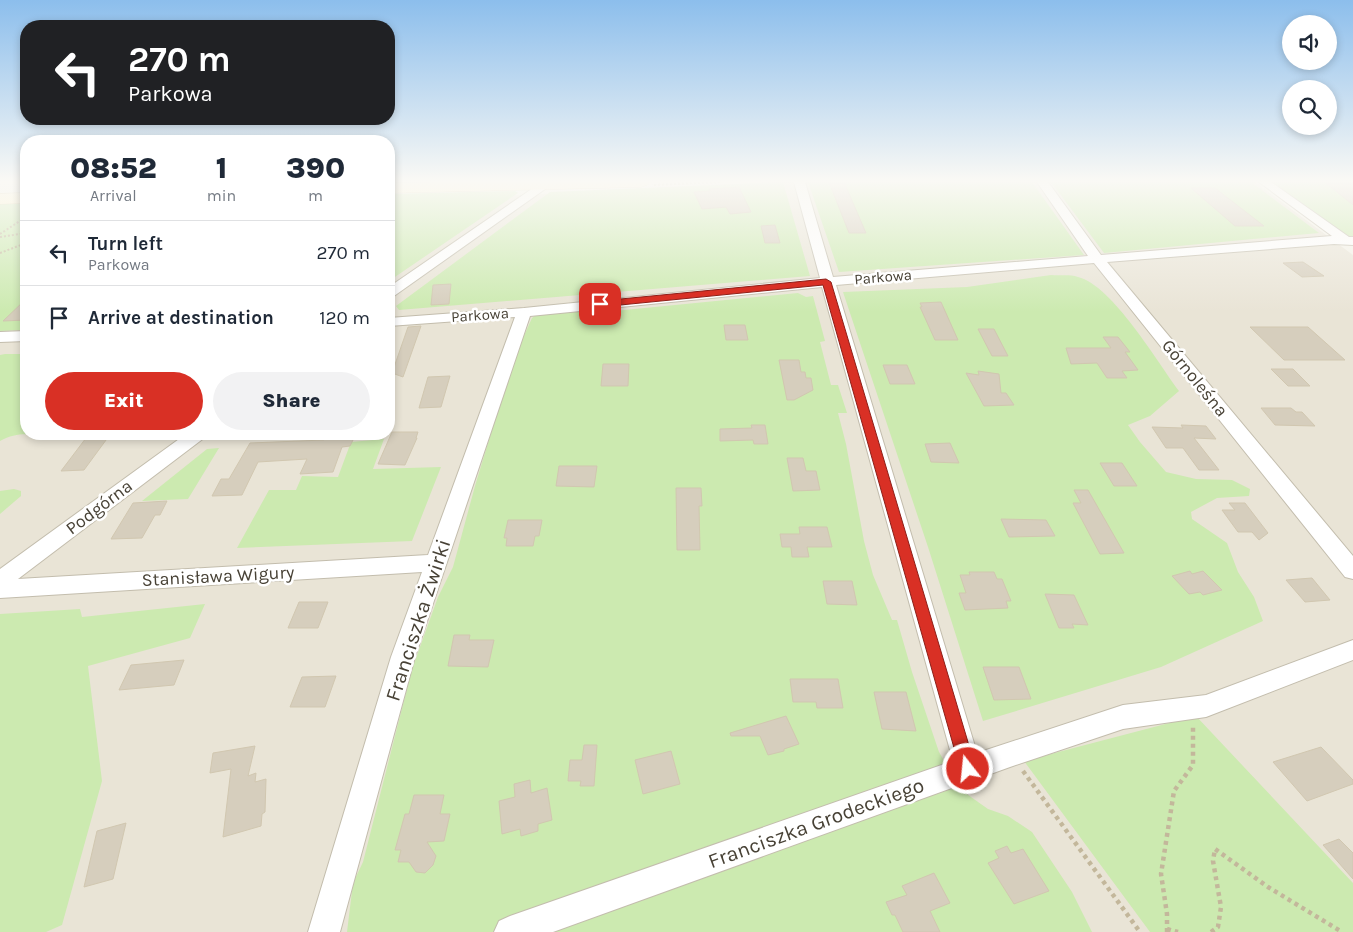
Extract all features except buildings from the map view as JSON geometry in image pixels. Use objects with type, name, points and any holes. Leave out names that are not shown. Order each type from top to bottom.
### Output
[{"type":"street","points":[[395,289],[486,225]]},
{"type":"street","points":[[811,225],[968,769]]},
{"type":"street","name":"Górnoleśna","points":[[1073,225],[1098,260],[1353,571]]},
{"type":"street","points":[[1326,225],[1351,243]]},
{"type":"street","name":"Parkowa","points":[[395,322],[524,312],[826,282],[1326,240],[1351,243]]},
{"type":"street","name":"Franciszka Żwirki","points":[[324,932],[403,658],[524,312]]},
{"type":"street","points":[[0,337],[20,336]]},
{"type":"street","name":"Podgórna","points":[[0,581],[190,440]]},
{"type":"street","name":"Stanisława Wigury","points":[[0,590],[436,563]]},
{"type":"street","name":"Franciszka Grodeckiego","points":[[510,932],[1010,754],[1123,717],[1206,706],[1353,650]]},
{"type":"path","points":[[0,235],[14,225]]},
{"type":"path","points":[[0,235],[20,233]]},
{"type":"path","points":[[0,253],[20,245]]},
{"type":"path","points":[[1168,711],[1194,726],[1193,765],[1174,791],[1161,874],[1167,914],[1167,930],[1178,932]]},
{"type":"path","points":[[1010,754],[1140,932]]},
{"type":"path","points":[[1211,932],[1218,927],[1221,907],[1213,861],[1215,849],[1268,887],[1342,932]]},
{"type":"shaded area","points":[[395,225],[1313,225],[1353,255],[1353,932],[0,932],[0,260],[20,254],[20,440],[395,440]]},
{"type":"green space","points":[[0,225],[20,225],[20,330],[0,331]]},
{"type":"green space","points":[[395,225],[470,225],[395,277]]},
{"type":"green space","points":[[505,225],[795,225],[810,276],[399,310],[396,306]]},
{"type":"green space","points":[[823,225],[1063,225],[1084,255],[839,272]]},
{"type":"green space","points":[[1083,225],[1309,225],[1319,233],[1104,253]]},
{"type":"green space","points":[[1332,225],[1353,225],[1353,238]]},
{"type":"green space","points":[[1051,275],[1078,277],[1091,283],[1105,294],[1133,326],[1179,391],[1150,416],[1128,425],[1166,472],[1196,479],[1232,480],[1250,489],[1249,496],[1217,498],[1191,512],[1192,519],[1227,543],[1238,572],[1254,597],[1263,621],[1161,667],[983,721],[928,547],[843,292],[967,287]]},
{"type":"green space","points":[[798,293],[806,297],[813,296],[825,341],[820,342],[831,385],[838,385],[847,413],[838,413],[846,444],[864,541],[873,575],[892,620],[897,620],[939,752],[961,790],[988,809],[1008,816],[1032,832],[1072,892],[1092,932],[347,932],[353,883],[363,862],[412,669],[438,597],[453,567],[513,360],[532,318],[539,313],[614,311]]},
{"type":"green space","points":[[20,354],[20,435],[0,441],[0,355]]},
{"type":"green space","points":[[384,440],[373,469],[441,467],[412,541],[237,548],[269,490],[296,490],[302,476],[338,477],[351,442]]},
{"type":"green space","points":[[219,448],[188,499],[142,501],[207,449]]},
{"type":"green space","points":[[14,489],[21,491],[21,496],[0,514],[0,491]]},
{"type":"green space","points":[[205,604],[190,638],[88,666],[102,781],[62,925],[46,932],[0,932],[0,614],[80,609],[82,617]]},
{"type":"green space","points":[[1196,716],[1353,883],[1353,932],[1150,932],[1024,761]]},
{"type":"route","points":[[600,304],[826,282],[968,769]]}]
